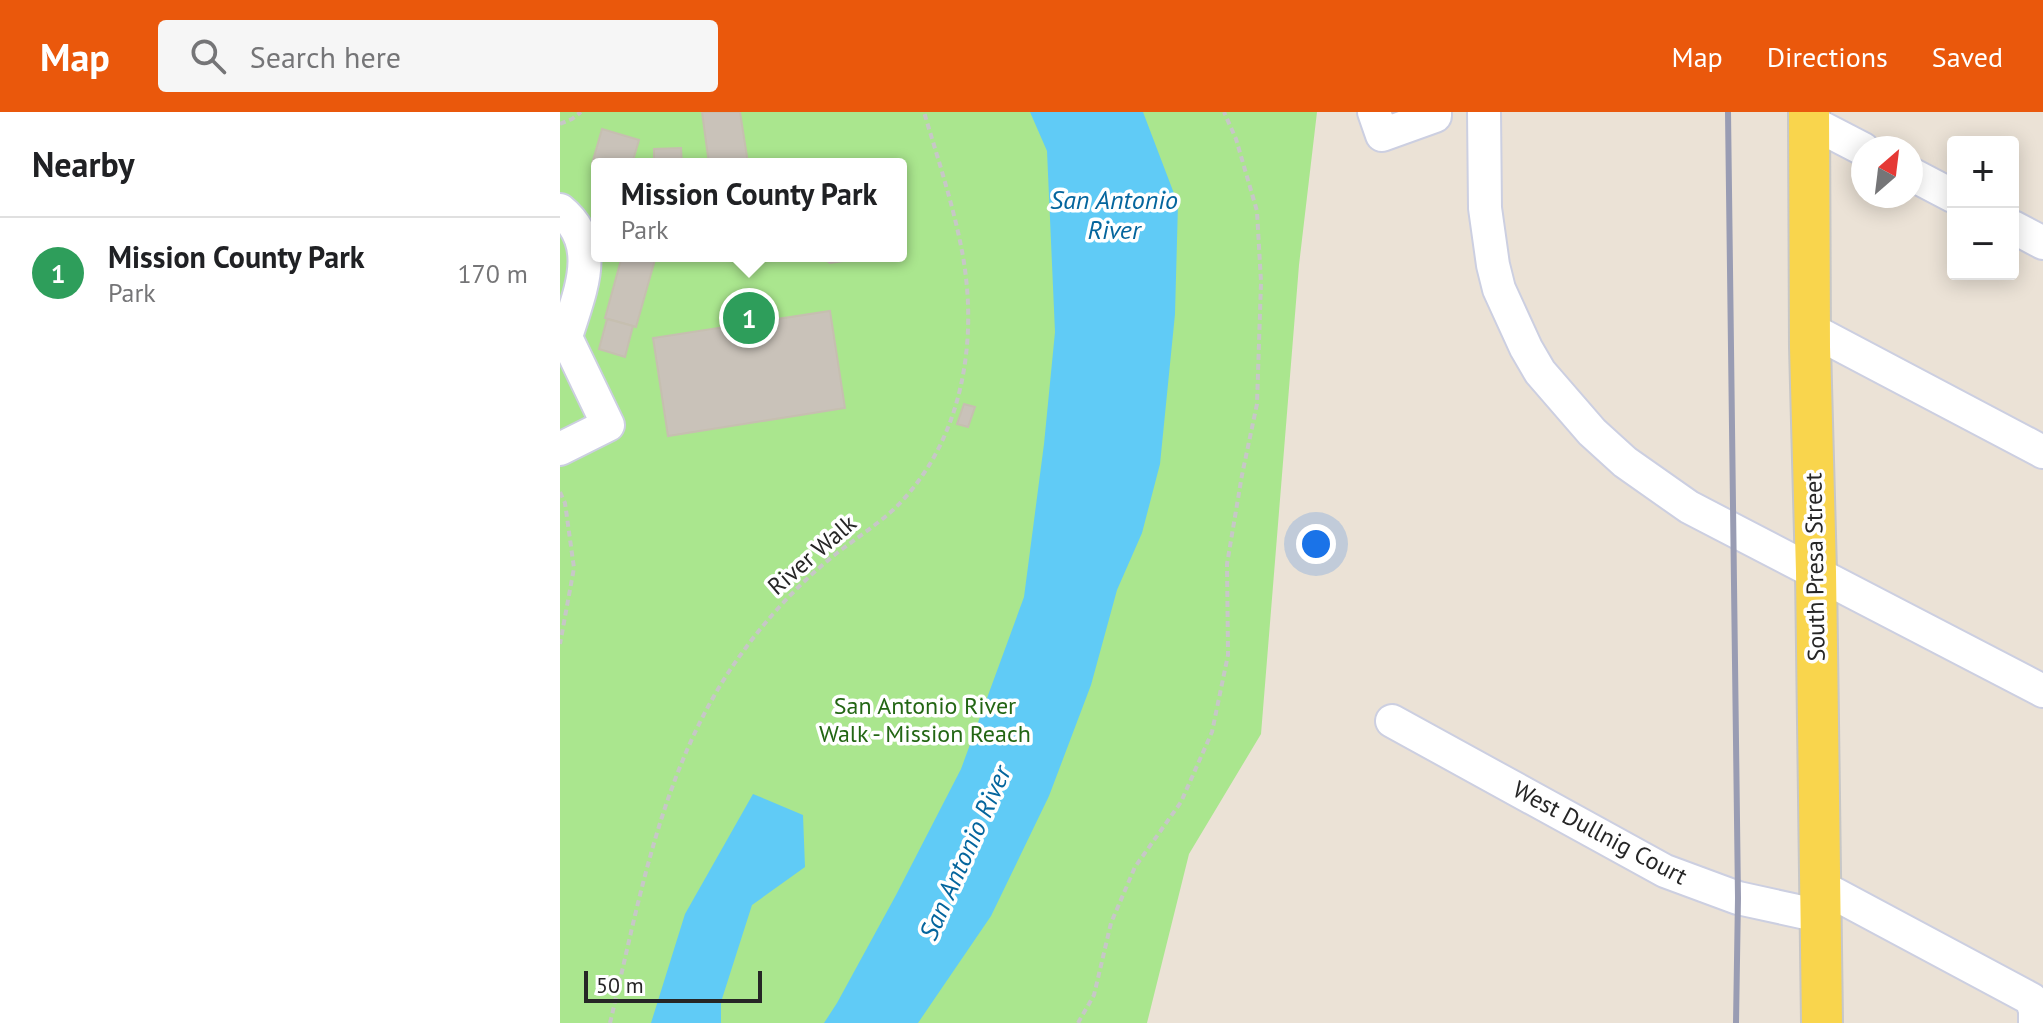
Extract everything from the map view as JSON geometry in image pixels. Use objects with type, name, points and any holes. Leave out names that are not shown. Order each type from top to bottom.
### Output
[{"type":"main road","name":"South Presa Street","points":[[1809,117],[1820,901],[1829,1019]]},
{"type":"street","points":[[1374,112],[1382,135],[1435,116],[1435,112]]},
{"type":"street","points":[[1484,112],[1485,208],[1499,289],[1540,372],[1592,432],[1625,462],[1689,507],[2043,691]]},
{"type":"street","points":[[1809,117],[1851,142]]},
{"type":"street","points":[[1923,180],[1947,193]]},
{"type":"street","points":[[560,210],[573,221],[585,247],[584,277],[563,331],[608,425],[560,449]]},
{"type":"street","points":[[2019,230],[2043,243]]},
{"type":"street","points":[[1810,329],[2043,452]]},
{"type":"street","name":"West Dullnig Court","points":[[1392,721],[1665,871],[1738,898],[1820,901],[2031,999],[2035,1023]]},
{"type":"path","points":[[560,124],[581,112]]},
{"type":"path","name":"River Walk","points":[[610,1023],[663,809],[685,752],[716,692],[747,646],[785,601],[824,563],[890,512],[908,494],[933,461],[950,426],[965,364],[968,297],[961,246],[924,112]]},
{"type":"path","points":[[1078,1023],[1094,995],[1111,923],[1135,867],[1181,802],[1212,732],[1228,655],[1227,564],[1257,404],[1261,282],[1257,211],[1236,139],[1224,112]]},
{"type":"path","points":[[560,492],[565,503],[574,568],[560,644]]},
{"type":"green space","name":"San Antonio River Walk - Mission Reach","points":[[560,112],[1317,112],[1299,265],[1261,734],[1189,854],[1147,1023],[560,1023]]},
{"type":"water","name":"San Antonio River","points":[[1030,112],[1143,112],[1178,204],[1175,314],[1160,464],[1142,533],[1117,590],[1091,685],[1049,796],[991,916],[918,1023],[824,1023],[896,895],[961,769],[1024,597],[1055,332],[1047,151]]},
{"type":"water","points":[[753,794],[803,815],[805,867],[752,905],[721,1002],[721,1023],[651,1023],[685,914]]},
{"type":"building","points":[[702,112],[740,112],[747,158],[708,158]]},
{"type":"building","points":[[602,129],[639,140],[634,158],[594,158]]},
{"type":"building","points":[[681,148],[682,158],[654,158],[654,149]]},
{"type":"building","points":[[620,262],[654,262],[636,327],[605,318]]},
{"type":"building","points":[[830,311],[845,408],[668,436],[653,338]]},
{"type":"building","points":[[607,319],[633,326],[625,357],[599,349]]},
{"type":"building","points":[[964,404],[975,407],[968,427],[957,424]]},
{"type":"railway","points":[[1728,112],[1738,898],[1736,1023]]},
{"type":"place","name":"Mission County Park","points":[[749,318]]}]
